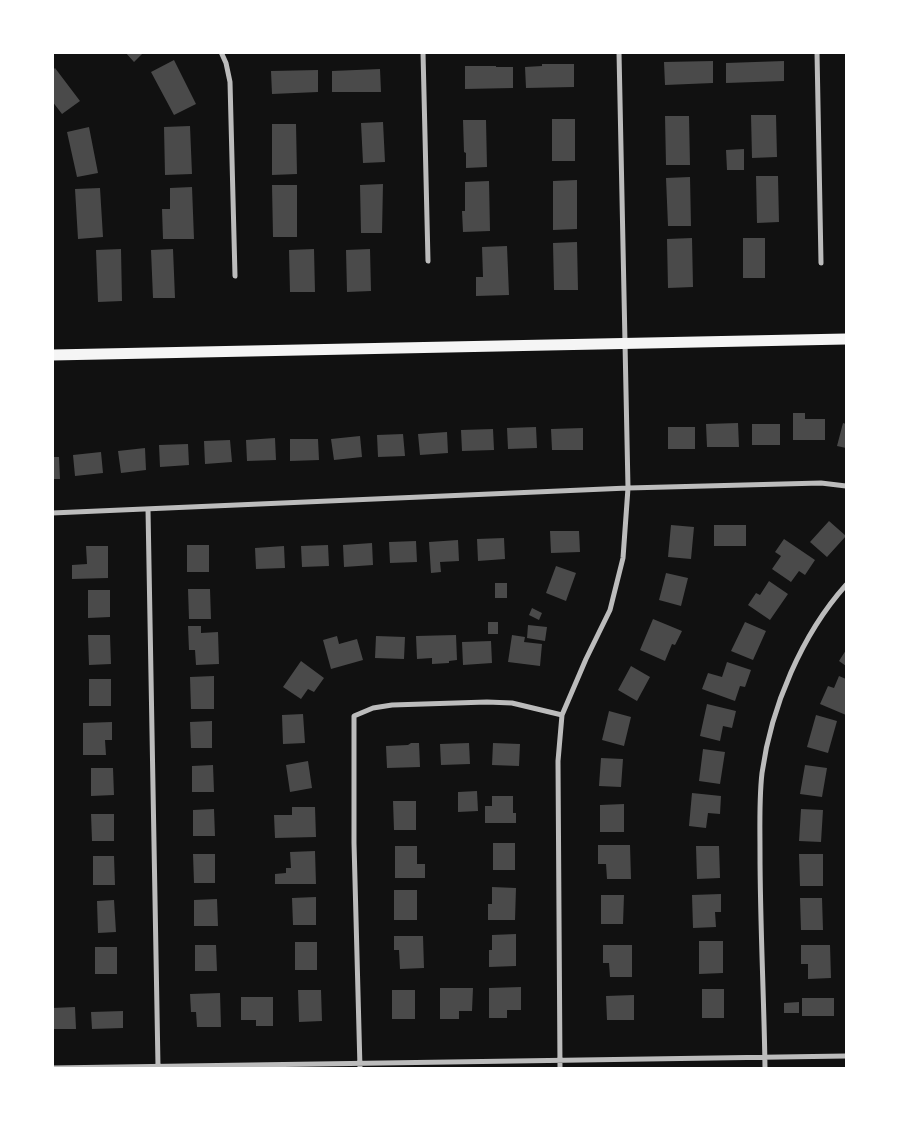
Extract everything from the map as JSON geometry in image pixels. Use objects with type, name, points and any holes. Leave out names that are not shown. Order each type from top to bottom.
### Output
[{"type":"main road","points":[[52,355],[846,338]]},
{"type":"street","points":[[221,52],[230,82],[235,276]]},
{"type":"street","points":[[423,52],[428,261]]},
{"type":"street","points":[[560,1068],[558,761],[562,715],[610,610],[623,558],[628,488],[619,52]]},
{"type":"street","points":[[817,52],[821,263]]},
{"type":"street","points":[[52,513],[628,488],[821,483],[846,486]]},
{"type":"street","points":[[148,509],[158,1066]]},
{"type":"street","points":[[765,1068],[760,868],[762,772],[775,715],[796,663],[814,629],[836,596],[846,585]]},
{"type":"street","points":[[360,1066],[354,843],[354,716],[373,708],[392,705],[487,702],[512,703],[562,715]]},
{"type":"street","points":[[52,1068],[360,1066],[560,1060],[846,1056]]},
{"type":"building","points":[[125,52],[144,52],[134,62]]},
{"type":"building","points":[[174,60],[196,104],[174,115],[151,72]]},
{"type":"building","points":[[713,61],[713,83],[665,85],[664,62]]},
{"type":"building","points":[[784,61],[784,81],[726,83],[726,63]]},
{"type":"building","points":[[542,64],[574,64],[574,87],[526,88],[525,67],[542,66]]},
{"type":"building","points":[[465,66],[513,67],[513,88],[465,89]]},
{"type":"building","points":[[55,68],[80,101],[62,114],[52,101],[52,71]]},
{"type":"building","points":[[380,69],[381,92],[332,92],[332,71]]},
{"type":"building","points":[[318,70],[318,92],[272,94],[271,71]]},
{"type":"building","points":[[751,115],[776,115],[777,157],[752,158]]},
{"type":"building","points":[[665,116],[689,116],[690,165],[666,165]]},
{"type":"building","points":[[552,119],[575,119],[575,161],[552,161]]},
{"type":"building","points":[[463,120],[486,120],[487,167],[466,168]]},
{"type":"building","points":[[383,122],[385,162],[363,163],[361,123]]},
{"type":"building","points":[[272,124],[296,124],[297,174],[272,175]]},
{"type":"building","points":[[190,126],[192,174],[165,175],[164,127]]},
{"type":"building","points":[[89,127],[98,173],[77,177],[67,132]]},
{"type":"building","points":[[744,149],[744,170],[727,170],[726,150]]},
{"type":"building","points":[[756,176],[778,176],[779,222],[757,223]]},
{"type":"building","points":[[690,177],[691,226],[668,226],[666,178]]},
{"type":"building","points":[[577,180],[577,229],[553,230],[553,181]]},
{"type":"building","points":[[489,181],[490,231],[463,232],[462,211],[465,211],[465,182]]},
{"type":"building","points":[[383,184],[382,233],[361,233],[360,185]]},
{"type":"building","points":[[272,185],[297,185],[297,237],[273,237]]},
{"type":"building","points":[[192,187],[194,239],[163,239],[162,209],[170,209],[170,188]]},
{"type":"building","points":[[100,188],[103,237],[78,239],[75,189]]},
{"type":"building","points":[[692,238],[693,287],[668,288],[667,239]]},
{"type":"building","points":[[743,238],[765,238],[765,278],[743,278]]},
{"type":"building","points":[[577,242],[578,290],[554,290],[553,243]]},
{"type":"building","points":[[507,246],[509,295],[476,296],[476,277],[483,277],[482,247]]},
{"type":"building","points":[[121,249],[122,301],[98,302],[96,250]]},
{"type":"building","points":[[173,249],[175,298],[153,298],[151,250]]},
{"type":"building","points":[[314,249],[315,292],[290,292],[289,250]]},
{"type":"building","points":[[370,249],[371,291],[347,292],[346,250]]},
{"type":"building","points":[[793,413],[805,413],[805,419],[825,419],[825,440],[793,440]]},
{"type":"building","points":[[738,423],[739,447],[707,447],[706,424]]},
{"type":"building","points":[[843,423],[846,424],[846,448],[837,446]]},
{"type":"building","points":[[752,424],[780,424],[780,445],[752,445]]},
{"type":"building","points":[[536,427],[537,448],[508,449],[507,428]]},
{"type":"building","points":[[668,427],[695,427],[695,449],[668,449]]},
{"type":"building","points":[[583,428],[583,450],[552,450],[551,429]]},
{"type":"building","points":[[493,429],[494,450],[462,451],[461,430]]},
{"type":"building","points":[[447,432],[448,453],[420,455],[418,434]]},
{"type":"building","points":[[403,434],[405,456],[378,457],[377,435]]},
{"type":"building","points":[[360,436],[362,457],[334,460],[331,439]]},
{"type":"building","points":[[275,438],[276,460],[247,461],[246,440]]},
{"type":"building","points":[[290,439],[318,439],[319,460],[290,461]]},
{"type":"building","points":[[230,440],[232,462],[205,464],[204,441]]},
{"type":"building","points":[[188,444],[189,465],[160,467],[159,445]]},
{"type":"building","points":[[145,448],[146,470],[121,473],[118,451]]},
{"type":"building","points":[[101,452],[103,473],[75,476],[73,455]]},
{"type":"building","points":[[52,457],[59,457],[60,479],[52,479]]},
{"type":"building","points":[[829,521],[846,536],[827,557],[810,542]]},
{"type":"building","points":[[671,525],[694,527],[691,559],[668,557]]},
{"type":"building","points":[[714,525],[746,525],[746,546],[714,546]]},
{"type":"building","points":[[550,531],[579,531],[580,552],[551,553]]},
{"type":"building","points":[[504,538],[505,559],[478,561],[477,539]]},
{"type":"building","points":[[784,539],[815,560],[805,575],[799,571],[791,582],[772,569],[781,556],[775,552]]},
{"type":"building","points":[[458,540],[459,561],[440,562],[441,572],[431,573],[429,542]]},
{"type":"building","points":[[416,541],[417,562],[390,563],[389,542]]},
{"type":"building","points":[[372,543],[373,565],[344,567],[343,545]]},
{"type":"building","points":[[187,545],[209,545],[209,572],[187,572]]},
{"type":"building","points":[[328,545],[329,566],[302,567],[301,546]]},
{"type":"building","points":[[86,546],[108,546],[108,578],[72,579],[72,565],[87,564]]},
{"type":"building","points":[[284,546],[285,568],[256,569],[255,548]]},
{"type":"building","points":[[556,566],[576,573],[566,601],[546,593]]},
{"type":"building","points":[[666,573],[688,578],[681,606],[659,600]]},
{"type":"building","points":[[769,581],[788,594],[770,620],[748,605],[756,593],[760,595]]},
{"type":"building","points":[[495,583],[507,583],[507,598],[495,598]]},
{"type":"building","points":[[188,589],[210,589],[211,619],[189,619]]},
{"type":"building","points":[[88,590],[110,590],[110,617],[88,618]]},
{"type":"building","points":[[532,608],[542,613],[539,620],[529,615]]},
{"type":"building","points":[[653,619],[682,631],[675,645],[672,644],[665,661],[640,650]]},
{"type":"building","points":[[488,622],[498,622],[498,634],[488,634]]},
{"type":"building","points":[[745,622],[766,631],[753,660],[731,651]]},
{"type":"building","points":[[528,625],[547,627],[545,641],[527,638]]},
{"type":"building","points":[[188,626],[201,626],[201,633],[218,632],[219,664],[196,665],[195,650],[189,650]]},
{"type":"building","points":[[88,635],[110,635],[111,664],[89,665]]},
{"type":"building","points":[[456,635],[457,660],[449,661],[449,663],[432,664],[432,658],[417,659],[416,636]]},
{"type":"building","points":[[512,635],[525,637],[524,642],[542,644],[540,666],[508,662]]},
{"type":"building","points":[[337,636],[339,644],[357,639],[363,660],[331,669],[323,640]]},
{"type":"building","points":[[376,636],[405,637],[404,659],[375,658]]},
{"type":"building","points":[[491,641],[492,663],[463,665],[462,642]]},
{"type":"building","points":[[846,650],[846,666],[839,661]]},
{"type":"building","points":[[301,661],[324,678],[314,692],[308,689],[301,699],[283,687]]},
{"type":"building","points":[[727,662],[751,670],[745,687],[740,686],[735,701],[702,689],[708,673],[722,677]]},
{"type":"building","points":[[631,666],[650,677],[637,701],[618,690]]},
{"type":"building","points":[[214,676],[214,709],[191,709],[190,677]]},
{"type":"building","points":[[839,676],[846,679],[846,715],[820,704],[828,686],[834,688]]},
{"type":"building","points":[[89,679],[111,679],[111,706],[89,706]]},
{"type":"building","points":[[707,704],[736,711],[732,728],[723,726],[720,741],[700,736]]},
{"type":"building","points":[[609,711],[631,717],[624,746],[602,740]]},
{"type":"building","points":[[303,714],[305,743],[283,744],[282,715]]},
{"type":"building","points":[[816,715],[837,721],[828,753],[807,747]]},
{"type":"building","points":[[212,721],[212,748],[191,748],[190,722]]},
{"type":"building","points":[[112,722],[112,740],[105,740],[106,755],[83,755],[83,723]]},
{"type":"building","points":[[419,743],[420,767],[387,768],[386,746],[408,745]]},
{"type":"building","points":[[469,743],[470,764],[441,765],[440,744]]},
{"type":"building","points":[[493,743],[520,744],[519,766],[492,765]]},
{"type":"building","points":[[703,749],[725,752],[720,784],[699,781]]},
{"type":"building","points":[[601,758],[623,759],[621,787],[599,786]]},
{"type":"building","points":[[308,761],[312,788],[290,792],[286,765]]},
{"type":"building","points":[[213,765],[214,792],[192,792],[192,766]]},
{"type":"building","points":[[805,765],[827,768],[822,797],[800,794]]},
{"type":"building","points":[[91,768],[113,768],[114,795],[91,796]]},
{"type":"building","points":[[477,791],[478,811],[458,812],[458,792]]},
{"type":"building","points":[[692,793],[721,796],[720,814],[708,813],[706,828],[689,826]]},
{"type":"building","points":[[492,796],[513,796],[513,813],[516,813],[516,823],[485,823],[485,806],[492,806]]},
{"type":"building","points":[[393,801],[416,801],[416,830],[394,830]]},
{"type":"building","points":[[624,804],[624,832],[600,832],[600,805]]},
{"type":"building","points":[[292,807],[315,807],[316,837],[275,838],[274,815],[292,815]]},
{"type":"building","points":[[214,809],[215,836],[193,836],[193,810]]},
{"type":"building","points":[[801,809],[823,810],[821,842],[799,841]]},
{"type":"building","points":[[91,814],[114,814],[114,841],[92,841]]},
{"type":"building","points":[[493,843],[515,843],[515,870],[493,870]]},
{"type":"building","points":[[598,845],[630,845],[631,879],[607,879],[606,864],[598,864]]},
{"type":"building","points":[[395,846],[417,846],[417,864],[425,864],[425,878],[395,878]]},
{"type":"building","points":[[696,846],[719,846],[720,878],[697,879]]},
{"type":"building","points":[[315,851],[316,884],[275,884],[275,874],[286,873],[286,868],[291,868],[290,852]]},
{"type":"building","points":[[193,854],[215,854],[215,883],[194,883]]},
{"type":"building","points":[[799,854],[823,854],[823,886],[800,886]]},
{"type":"building","points":[[93,856],[114,856],[115,885],[93,885]]},
{"type":"building","points":[[492,887],[516,888],[515,920],[488,920],[488,904],[492,904]]},
{"type":"building","points":[[394,890],[417,890],[417,920],[394,920]]},
{"type":"building","points":[[721,894],[721,912],[715,912],[716,927],[693,928],[692,895]]},
{"type":"building","points":[[601,895],[624,895],[623,924],[601,924]]},
{"type":"building","points":[[316,897],[316,925],[293,925],[292,898]]},
{"type":"building","points":[[800,898],[822,898],[823,930],[801,930]]},
{"type":"building","points":[[217,899],[218,926],[194,926],[194,900]]},
{"type":"building","points":[[114,900],[116,932],[98,933],[97,901]]},
{"type":"building","points":[[516,934],[516,966],[489,967],[489,950],[492,950],[492,935]]},
{"type":"building","points":[[394,936],[423,936],[424,968],[400,969],[399,950],[394,950]]},
{"type":"building","points":[[699,941],[723,941],[723,973],[699,974]]},
{"type":"building","points":[[295,942],[317,942],[317,970],[295,970]]},
{"type":"building","points":[[195,945],[216,945],[217,971],[195,971]]},
{"type":"building","points":[[603,945],[632,945],[632,977],[610,977],[609,963],[603,963]]},
{"type":"building","points":[[801,945],[830,945],[831,978],[808,979],[808,964],[801,964]]},
{"type":"building","points":[[95,947],[117,947],[117,974],[95,974]]},
{"type":"building","points":[[521,987],[521,1010],[507,1010],[507,1018],[489,1018],[489,988]]},
{"type":"building","points":[[440,988],[473,988],[472,1011],[459,1011],[459,1019],[440,1019]]},
{"type":"building","points":[[702,989],[724,989],[724,1018],[702,1018]]},
{"type":"building","points":[[298,990],[321,990],[322,1021],[299,1022]]},
{"type":"building","points":[[392,990],[415,990],[415,1019],[392,1019]]},
{"type":"building","points":[[220,993],[221,1027],[197,1027],[196,1012],[191,1012],[190,994]]},
{"type":"building","points":[[634,995],[634,1020],[607,1020],[606,996]]},
{"type":"building","points":[[241,997],[273,997],[273,1026],[256,1026],[256,1020],[241,1020]]},
{"type":"building","points":[[802,998],[834,998],[834,1016],[802,1016]]},
{"type":"building","points":[[799,1002],[799,1013],[784,1013],[784,1003]]},
{"type":"building","points":[[75,1007],[76,1029],[52,1029],[52,1008]]},
{"type":"building","points":[[123,1011],[123,1028],[92,1029],[91,1012]]}]
